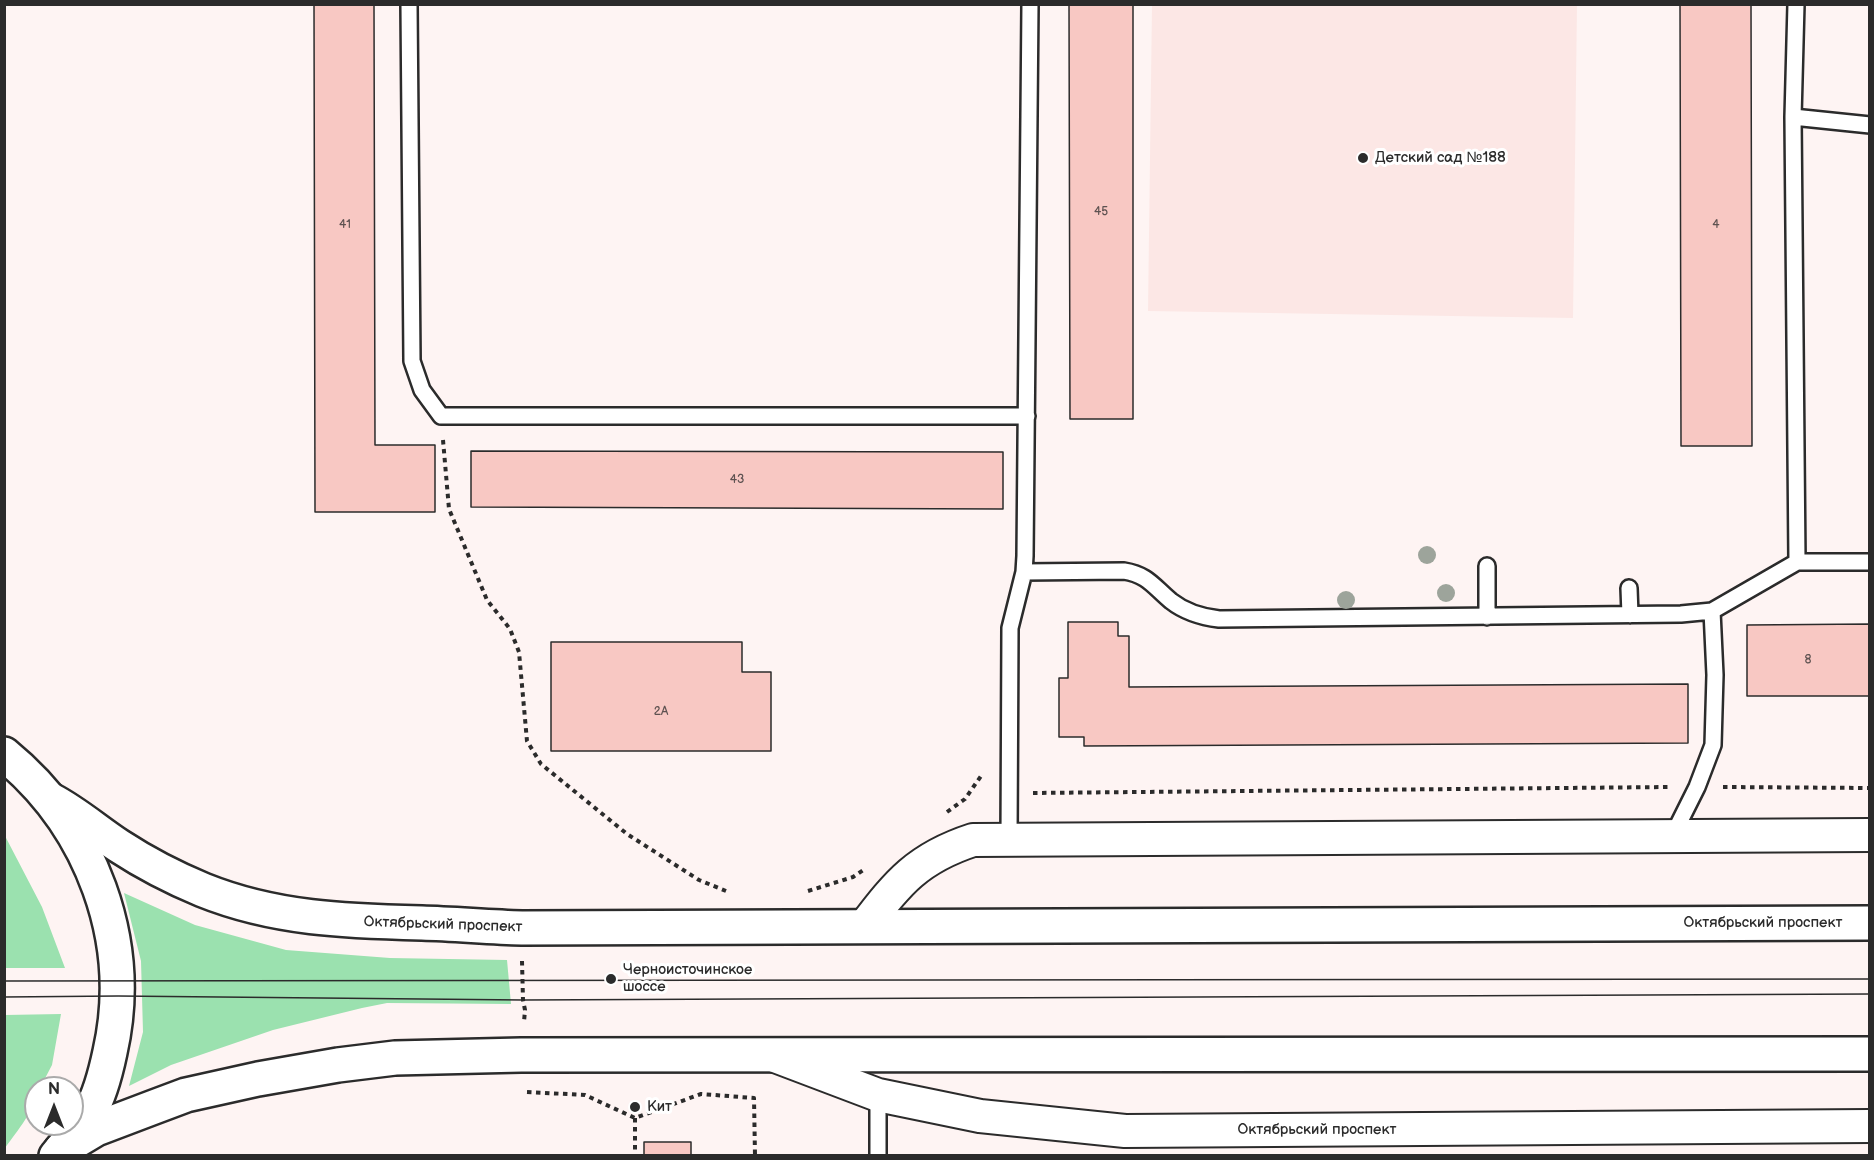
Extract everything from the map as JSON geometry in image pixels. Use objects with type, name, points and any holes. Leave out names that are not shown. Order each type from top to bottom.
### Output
[{"type":"main road","points":[[4,741],[15,763],[51,800],[85,853],[105,906],[112,938],[118,996],[114,1033],[101,1085],[90,1111],[59,1153]]},
{"type":"main road","name":"Октябрьский проспект","points":[[51,800],[72,811],[118,845],[154,866],[203,889],[249,906],[300,916],[361,922],[522,928],[1869,923]]},
{"type":"main road","name":"Октябрьский проспект","points":[[59,1153],[96,1129],[186,1095],[258,1079],[395,1058],[521,1055],[1869,1054]]},
{"type":"street","points":[[864,927],[892,890],[927,859],[948,848],[973,840],[1869,835]]},
{"type":"street","name":"Октябрьский проспект","points":[[774,1055],[878,1095],[980,1116],[1125,1131],[1869,1126]]},
{"type":"lane","points":[[409,4],[412,361],[422,390],[441,416],[1027,416]]},
{"type":"lane","points":[[1009,840],[1010,628],[1024,572],[1030,4]]},
{"type":"lane","points":[[1796,4],[1793,117],[1797,562]]},
{"type":"lane","points":[[1793,117],[1869,125]]},
{"type":"lane","points":[[1024,572],[1124,571],[1137,573],[1149,580],[1171,601],[1205,618],[1487,617],[1680,614],[1712,611],[1797,562],[1869,562]]},
{"type":"lane","points":[[1487,566],[1487,617]]},
{"type":"lane","points":[[1629,588],[1630,615]]},
{"type":"lane","points":[[1672,837],[1697,787],[1713,745],[1715,675],[1712,611]]},
{"type":"lane","points":[[878,1095],[878,1155]]},
{"type":"path","points":[[441,416],[449,509],[487,600],[510,629],[519,652],[527,741],[541,764],[627,834],[699,880],[735,894]]},
{"type":"path","points":[[940,817],[965,799],[981,776]]},
{"type":"path","points":[[1009,793],[1697,787],[1869,788]]},
{"type":"path","points":[[797,894],[853,877],[871,865]]},
{"type":"path","points":[[522,928],[522,1000],[525,1010],[521,1055],[524,1092],[585,1095],[635,1118],[701,1094],[754,1098],[755,1155]]},
{"type":"path","points":[[635,1118],[635,1155]]},
{"type":"shaded area","name":"Детский сад №188","points":[[1152,5],[1577,5],[1573,318],[1148,311]]},
{"type":"green space","points":[[4,834],[42,907],[65,968],[5,968]]},
{"type":"green space","points":[[124,893],[195,925],[286,950],[390,958],[507,960],[511,1004],[387,1003],[362,1008],[273,1030],[171,1065],[129,1086],[143,1032],[141,961]]},
{"type":"green space","points":[[61,1014],[52,1065],[46,1076],[24,1076],[24,1121],[5,1148],[5,1015]]},
{"type":"building","points":[[314,4],[374,4],[375,445],[435,445],[435,512],[315,512]]},
{"type":"building","points":[[1069,4],[1133,4],[1133,419],[1070,419]]},
{"type":"building","points":[[1680,4],[1751,4],[1752,446],[1681,446]]},
{"type":"building","points":[[471,451],[1003,452],[1003,509],[471,507]]},
{"type":"building","points":[[1068,622],[1118,622],[1118,636],[1129,636],[1129,687],[1688,684],[1688,743],[1084,746],[1084,737],[1059,737],[1059,678],[1068,678]]},
{"type":"building","points":[[1870,624],[1870,696],[1747,696],[1747,625]]},
{"type":"building","points":[[551,642],[742,642],[742,672],[771,672],[771,751],[551,751]]},
{"type":"building","points":[[644,1142],[691,1142],[691,1156],[644,1156]]},
{"type":"tram line","points":[[4,981],[1870,979]]},
{"type":"tram line","points":[[4,997],[523,1000],[1870,994]]},
{"type":"place","name":"Детский сад №188","points":[[1363,158]]},
{"type":"place","name":"Черноисточинское шоссе","points":[[611,979]]},
{"type":"place","name":"Кит","points":[[635,1107]]}]
